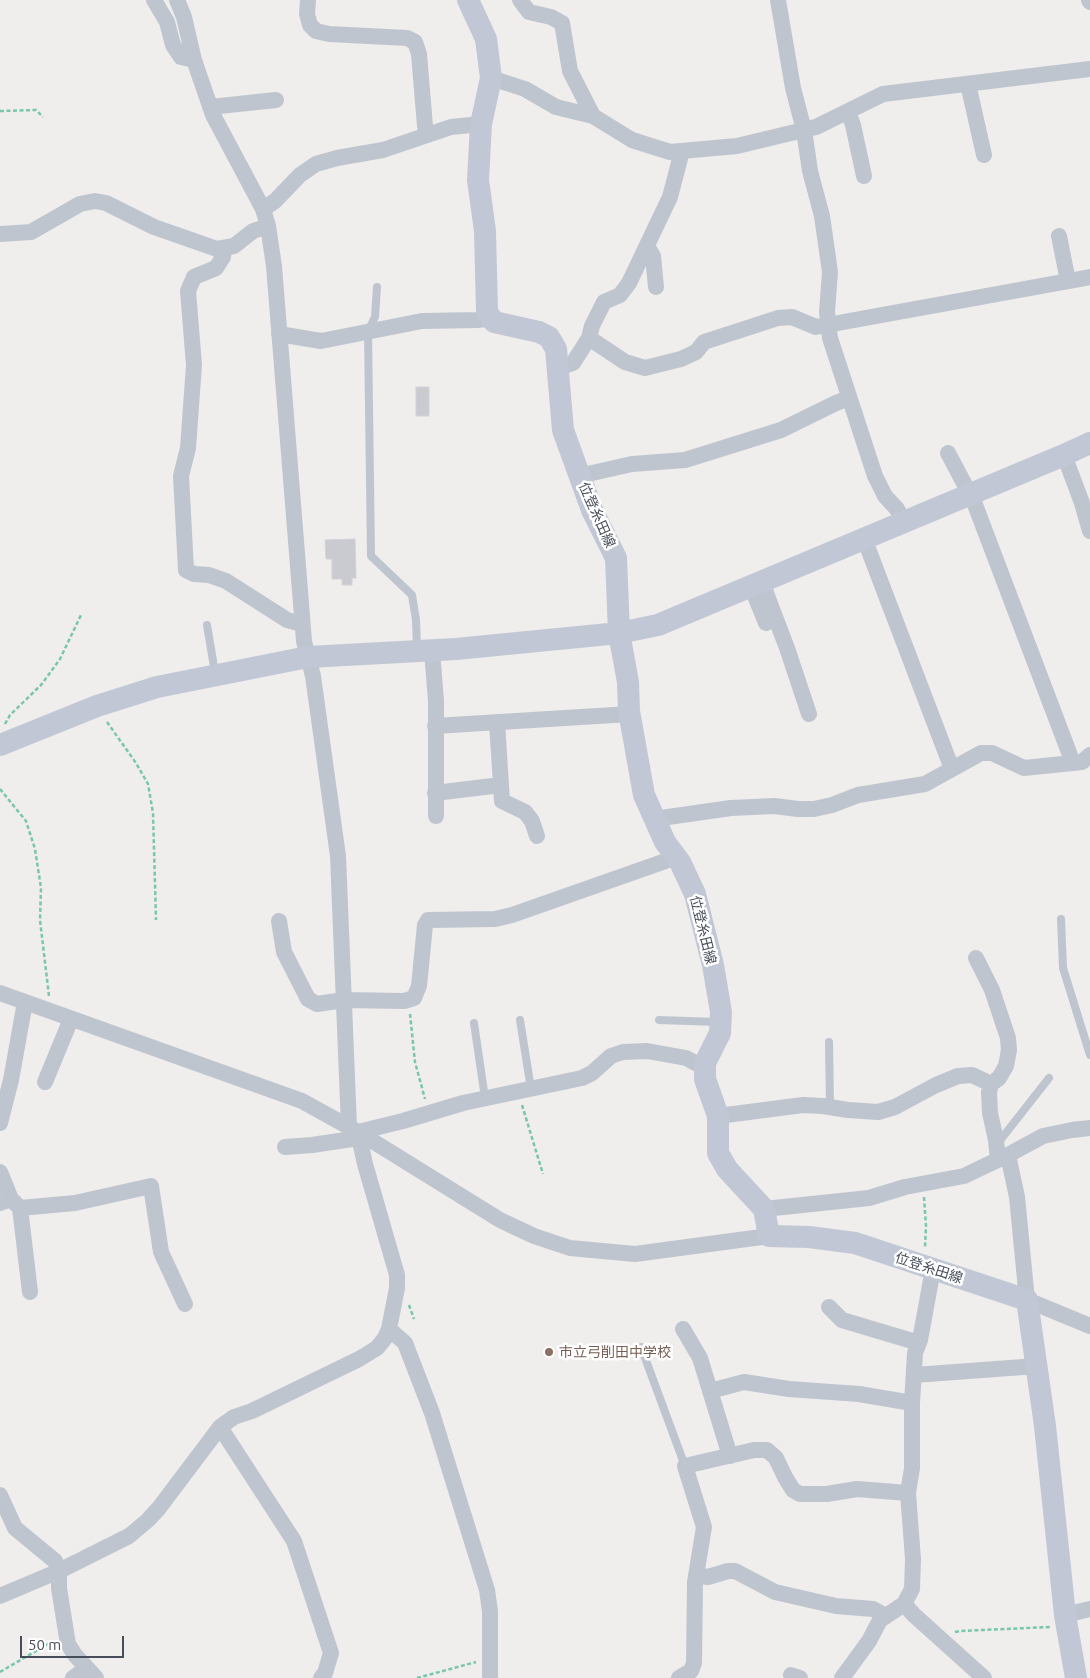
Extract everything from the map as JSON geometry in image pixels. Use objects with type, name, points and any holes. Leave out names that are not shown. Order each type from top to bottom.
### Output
[{"type":"main road","points":[[468,0],[486,39],[491,78],[481,124],[478,180],[485,231],[487,312],[490,318]]},
{"type":"main road","name":"位登糸田線","points":[[490,318],[494,322],[538,332],[549,337],[556,349],[563,430],[592,510],[616,558],[619,633],[644,795],[665,842],[676,857],[695,894],[713,965],[721,1012],[720,1033],[705,1063],[705,1068]]},
{"type":"main road","points":[[0,745],[94,708],[157,687],[308,657],[424,651],[619,633],[658,625],[1090,443]]},
{"type":"main road","points":[[705,1068],[705,1078],[718,1116],[718,1153],[726,1169],[764,1209],[769,1236]]},
{"type":"main road","name":"位登糸田線","points":[[769,1236],[809,1237],[855,1243],[1027,1300]]},
{"type":"main road","points":[[1027,1300],[1046,1426],[1066,1620],[1076,1678]]},
{"type":"street","points":[[154,0],[167,22],[173,45],[181,57],[194,60]]},
{"type":"street","points":[[0,1596],[59,1571],[129,1536],[148,1520],[220,1427],[234,1417],[359,1359],[377,1348],[389,1329],[398,1288],[397,1275],[355,1132],[344,1000],[338,856],[313,676],[304,641],[302,624],[274,266],[268,226],[263,209],[210,106],[194,60],[184,17],[177,0]]},
{"type":"street","points":[[308,0],[307,14],[310,25],[316,31],[329,34],[406,38],[415,42],[419,54],[427,135]]},
{"type":"street","points":[[520,0],[529,12],[550,17],[562,23],[570,71],[593,116]]},
{"type":"street","points":[[778,0],[793,88],[804,130],[810,171],[822,216],[830,272],[827,312],[830,338],[876,476],[885,496],[897,509],[904,522]]},
{"type":"street","points":[[491,78],[525,88],[556,106],[593,116],[632,140],[670,152],[737,146],[816,127],[883,94],[1090,69]]},
{"type":"street","points":[[968,84],[984,154]]},
{"type":"street","points":[[210,106],[276,100]]},
{"type":"street","points":[[848,112],[853,125],[864,176]]},
{"type":"street","points":[[263,209],[274,201],[300,175],[316,164],[337,158],[383,150],[451,127],[481,124]]},
{"type":"street","points":[[558,368],[573,363],[590,338],[592,326],[604,302],[620,295],[629,283],[670,198],[682,151]]},
{"type":"street","points":[[0,234],[31,232],[80,204],[95,201],[106,204],[154,227],[217,249],[234,246],[253,231],[268,226]]},
{"type":"street","points":[[1059,236],[1068,281]]},
{"type":"street","points":[[647,246],[653,256],[656,287]]},
{"type":"street","points":[[224,248],[223,257],[216,268],[194,277],[188,291],[194,365],[188,448],[181,476],[186,570],[194,574],[209,575],[226,581],[287,620],[302,624]]},
{"type":"street","points":[[590,338],[625,362],[645,368],[681,359],[696,352],[704,342],[778,318],[792,317],[816,327],[1090,277]]},
{"type":"street","points":[[279,334],[321,341],[422,321],[490,318]]},
{"type":"street","points":[[580,476],[632,464],[685,460],[781,430],[836,402],[849,398]]},
{"type":"street","points":[[948,453],[974,502],[1073,763]]},
{"type":"street","points":[[1064,455],[1090,531]]},
{"type":"street","points":[[864,538],[952,769]]},
{"type":"street","points":[[757,583],[773,642]]},
{"type":"street","points":[[757,583],[766,593],[810,714]]},
{"type":"street","points":[[424,651],[436,701],[436,816]]},
{"type":"street","points":[[435,726],[630,714]]},
{"type":"street","points":[[497,722],[502,800],[525,812],[532,821],[537,836]]},
{"type":"street","points":[[654,818],[731,808],[774,806],[814,809],[832,805],[858,795],[926,784],[981,754],[992,753],[1024,768],[1082,762],[1090,755]]},
{"type":"street","points":[[435,793],[501,785]]},
{"type":"street","points":[[279,921],[284,952],[308,999],[317,1004],[344,1000],[383,1002],[409,1000],[414,998],[419,986],[425,925],[428,920],[495,919],[512,915],[676,857]]},
{"type":"street","points":[[976,958],[992,990],[1008,1038],[1009,1050],[1006,1066],[999,1078],[991,1084],[989,1092],[990,1113],[1001,1153],[1017,1197],[1027,1300],[1090,1326]]},
{"type":"street","points":[[0,993],[302,1101],[500,1220],[534,1236],[570,1248],[635,1254],[769,1236]]},
{"type":"street","points":[[0,1123],[11,1080],[25,1002]]},
{"type":"street","points":[[46,1082],[71,1019]]},
{"type":"street","points":[[285,1147],[312,1145],[485,1098],[582,1078],[592,1073],[611,1056],[623,1052],[647,1051],[686,1058],[705,1068]]},
{"type":"street","points":[[718,1116],[803,1105],[830,1106],[878,1112],[895,1107],[936,1085],[958,1076],[972,1075],[991,1084]]},
{"type":"street","points":[[764,1209],[869,1198],[905,1187],[964,1176],[1001,1153],[1018,1148],[1043,1136],[1090,1128]]},
{"type":"street","points":[[0,1172],[10,1203],[30,1292]]},
{"type":"street","points":[[10,1203],[75,1203],[151,1186],[161,1252],[185,1304]]},
{"type":"street","points":[[842,1678],[869,1642],[880,1620],[904,1604],[912,1589],[913,1559],[908,1493],[912,1468],[912,1403],[915,1353],[919,1343],[929,1268]]},
{"type":"street","points":[[829,1307],[842,1320],[919,1343]]},
{"type":"street","points":[[389,1329],[405,1343],[432,1413],[487,1590],[490,1612],[490,1678]]},
{"type":"street","points":[[683,1329],[700,1358],[730,1456]]},
{"type":"street","points":[[914,1375],[1037,1366]]},
{"type":"street","points":[[710,1391],[744,1382],[789,1389],[859,1394],[912,1403]]},
{"type":"street","points":[[220,1427],[294,1541],[331,1653],[325,1673],[321,1678]]},
{"type":"street","points":[[678,1678],[691,1671],[694,1663],[696,1574],[704,1528],[685,1466],[754,1450],[767,1450],[776,1458],[793,1490],[800,1494],[827,1494],[857,1489],[908,1493]]},
{"type":"street","points":[[0,1495],[15,1528],[55,1561],[59,1571],[59,1588],[68,1644],[75,1655],[92,1673],[73,1678]]},
{"type":"street","points":[[696,1574],[708,1577],[728,1571],[735,1571],[775,1592],[836,1606],[873,1609],[886,1616]]},
{"type":"street","points":[[904,1604],[984,1678]]},
{"type":"street","points":[[1066,1620],[1090,1609]]},
{"type":"lane","points":[[377,287],[375,317],[368,331],[371,556],[412,595],[424,651]]},
{"type":"lane","points":[[207,625],[216,675]]},
{"type":"lane","points":[[1061,919],[1063,968],[1090,1055]]},
{"type":"lane","points":[[520,1020],[525,1090]]},
{"type":"lane","points":[[659,1020],[720,1022]]},
{"type":"lane","points":[[474,1023],[485,1098]]},
{"type":"lane","points":[[829,1042],[830,1106]]},
{"type":"lane","points":[[1001,1153],[1049,1078]]},
{"type":"lane","points":[[641,1347],[685,1466]]},
{"type":"path","points":[[0,111],[36,110],[43,117]]},
{"type":"path","points":[[0,732],[10,715],[41,685],[60,659],[81,615]]},
{"type":"path","points":[[94,708],[126,749],[148,784],[153,813],[156,920]]},
{"type":"path","points":[[0,790],[26,821],[35,849],[41,888],[40,920],[50,1011]]},
{"type":"path","points":[[409,1000],[415,1062],[429,1113]]},
{"type":"path","points":[[525,1090],[524,1114],[543,1174]]},
{"type":"path","points":[[923,1184],[929,1268]]},
{"type":"path","points":[[940,1638],[960,1631],[1066,1620]]},
{"type":"path","points":[[0,1672],[60,1637],[66,1636]]},
{"type":"path","points":[[417,1678],[476,1662],[491,1661]]},
{"type":"building","points":[[416,387],[429,387],[429,416],[416,416]]},
{"type":"building","points":[[355,539],[356,578],[352,578],[352,585],[342,585],[342,579],[332,579],[332,559],[326,559],[325,540]]},
{"type":"place","name":"市立弓削田中学校","points":[[549,1352]]}]
